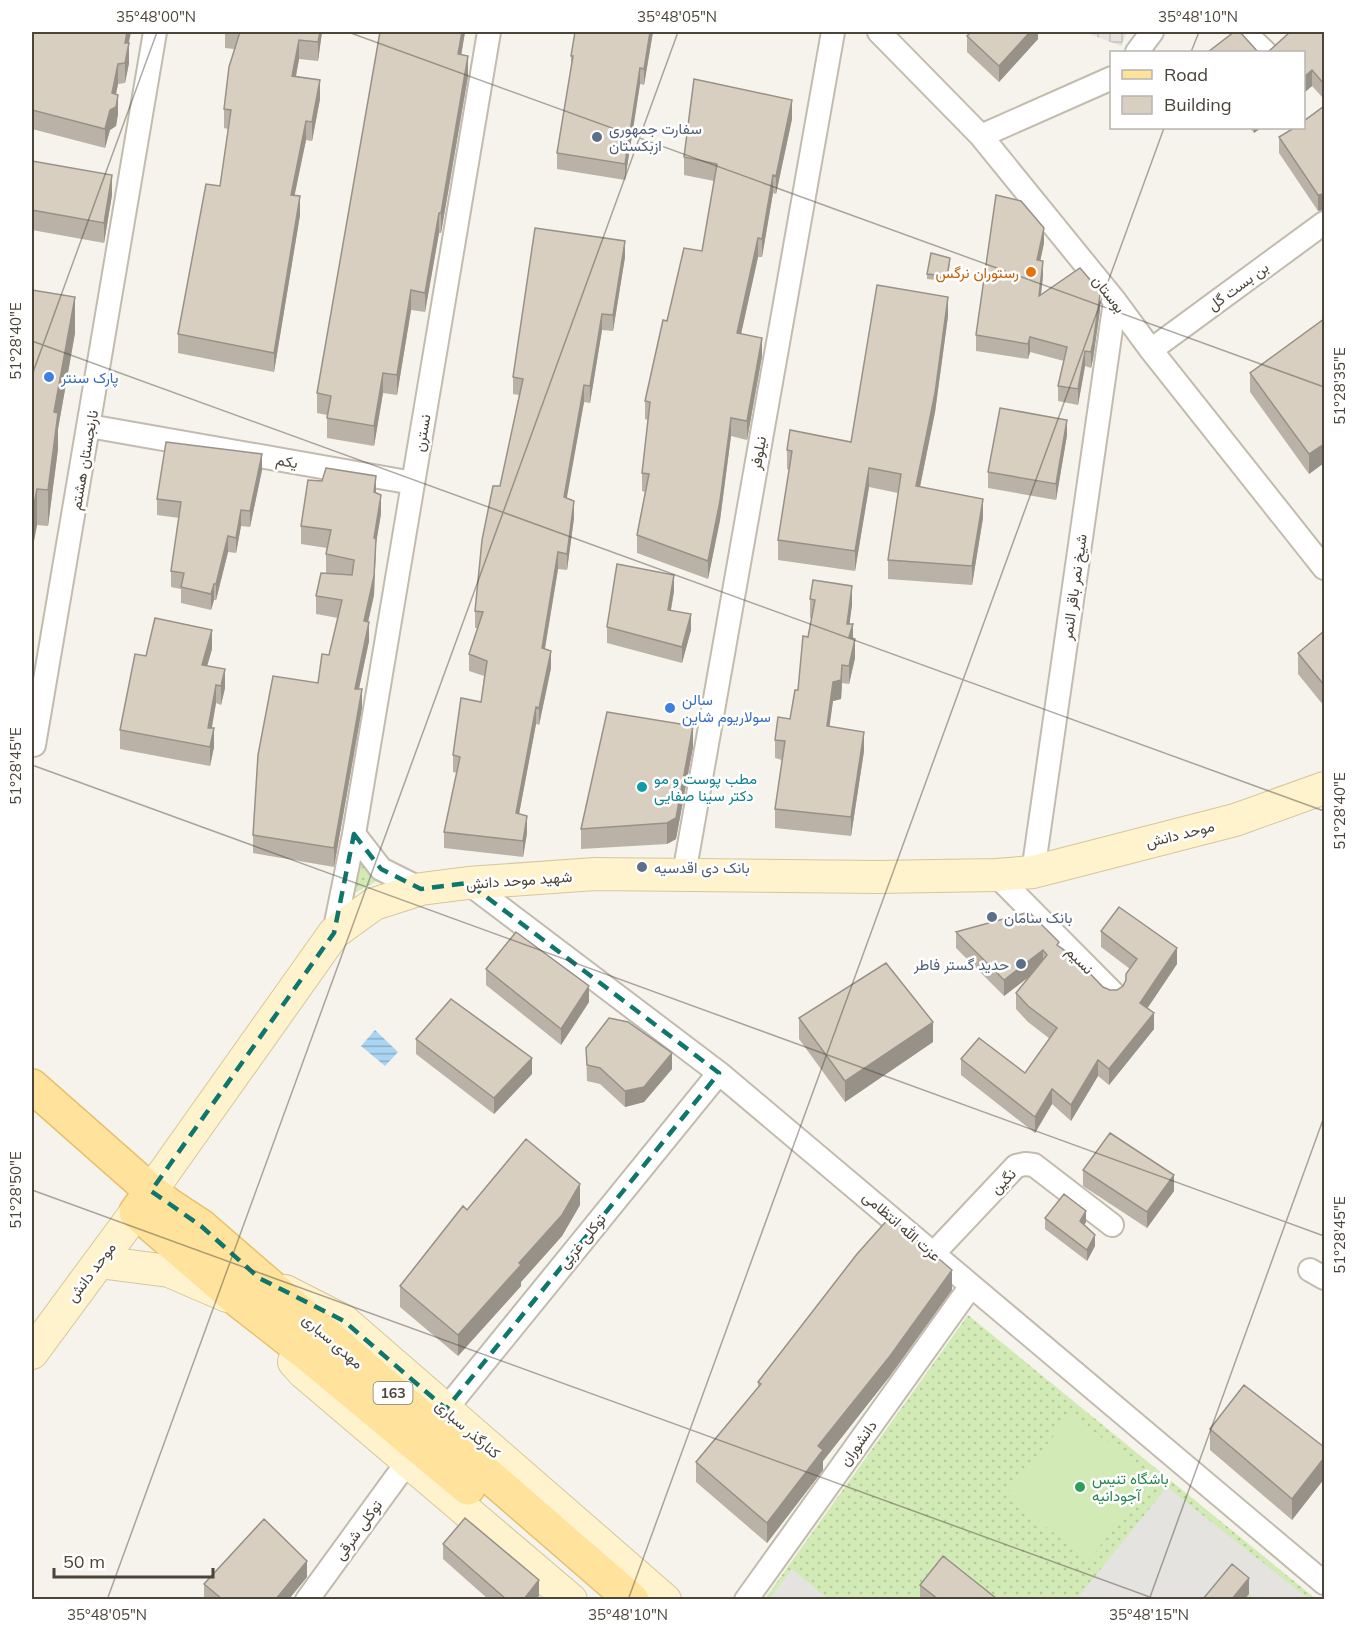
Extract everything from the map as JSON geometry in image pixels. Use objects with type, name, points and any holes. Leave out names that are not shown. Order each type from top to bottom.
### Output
[{"type":"main road","name":"موحد دانش","points":[[1033,872],[1235,820],[1324,788]]},
{"type":"main road","name":"شهید موحد دانش","points":[[144,1201],[334,933],[374,904],[420,889],[468,883],[595,874],[877,877],[996,875],[1033,872]]},
{"type":"main road","name":"مهدی سباری","points":[[32,1086],[144,1201],[169,1205],[201,1226],[249,1290],[321,1365],[602,1599]]},
{"type":"main road","name":"موحد دانش","points":[[32,1353],[144,1201]]},
{"type":"main road","name":"کنارگذر سباری","points":[[99,1262],[170,1271],[249,1290],[344,1321],[665,1599]]},
{"type":"main road","name":"مهدی سباری","points":[[249,1290],[632,1599]]},
{"type":"main road","points":[[249,1290],[303,1371],[571,1599]]},
{"type":"street","name":"نارنجستان هشتم","points":[[34,746],[155,32]]},
{"type":"street","name":"نسترن","points":[[334,933],[354,834],[489,32]]},
{"type":"street","name":"نیلوفر","points":[[684,874],[832,32]]},
{"type":"street","name":"بوستان","points":[[879,32],[981,136],[1115,301],[1151,350],[1324,568]]},
{"type":"street","points":[[1138,51],[1152,32]]},
{"type":"street","points":[[981,136],[1110,79]]},
{"type":"street","name":"بن بست گل","points":[[1151,350],[1324,223]]},
{"type":"street","name":"شیخ نمر باقر النمر","points":[[1033,872],[1115,301]]},
{"type":"street","name":"یکم","points":[[89,426],[413,483]]},
{"type":"street","points":[[354,834],[381,869],[420,889]]},
{"type":"street","name":"نسیم","points":[[996,875],[1113,993]]},
{"type":"street","name":"عزت الله انتظامی","points":[[468,883],[719,1073],[1324,1583]]},
{"type":"street","name":"توکلی غربی","points":[[446,1409],[719,1073]]},
{"type":"street","name":"نگین","points":[[934,1254],[1016,1166],[1025,1164],[1034,1165],[1112,1225]]},
{"type":"street","name":"دانشوران","points":[[746,1599],[971,1286]]},
{"type":"street","name":"توکلی شرقی","points":[[307,1599],[408,1461]]},
{"type":"highlighted area","points":[[354,834],[381,869],[421,889],[468,883],[719,1073],[446,1409],[344,1321],[259,1278],[201,1226],[151,1191],[334,933]]},
{"type":"shaded area","points":[[1084,32],[1127,32],[1121,46]]},
{"type":"shaded area","points":[[1167,1487],[1309,1599],[1255,1599],[1225,1574],[1204,1599],[1084,1600],[1079,1596]]},
{"type":"shaded area","points":[[792,1569],[828,1599],[769,1599]]},
{"type":"green space","points":[[359,849],[385,882],[377,881],[351,895]]},
{"type":"green space","points":[[968,1315],[1316,1599],[764,1600]]},
{"type":"green space","name":"باشگاه تنیس آجودانیه","points":[[1071,1414],[1154,1478],[1089,1560],[1006,1496]]},
{"type":"water","points":[[375,1030],[398,1052],[385,1066],[361,1046]]},
{"type":"building","points":[[32,32],[127,32],[125,43],[129,43],[125,63],[118,64],[112,93],[118,95],[116,107],[110,110],[105,129],[32,110]]},
{"type":"building","points":[[240,32],[320,32],[318,42],[299,40],[292,76],[320,80],[312,122],[306,121],[291,195],[300,196],[274,353],[178,334],[206,184],[220,186],[231,110],[224,109],[229,67]]},
{"type":"building","points":[[380,32],[462,32],[458,54],[468,56],[425,293],[411,290],[397,375],[383,373],[374,426],[327,418],[331,396],[317,393]]},
{"type":"building","points":[[575,32],[650,32],[644,69],[640,68],[625,164],[557,153]]},
{"type":"building","points":[[971,32],[1030,32],[999,66],[967,36]]},
{"type":"building","points":[[1234,32],[1240,32],[1257,51],[1209,51]]},
{"type":"building","points":[[1290,32],[1324,32],[1324,84],[1312,70],[1305,76],[1305,51],[1269,51]]},
{"type":"building","points":[[694,79],[792,100],[776,176],[773,175],[762,239],[758,238],[737,333],[762,338],[747,421],[731,418],[720,501],[708,561],[637,535],[649,474],[642,473],[650,402],[645,401],[663,320],[667,321],[684,248],[702,251],[717,164],[684,157]]},
{"type":"building","points":[[1323,107],[1324,194],[1318,195],[1279,137],[1292,129],[1305,129],[1305,120]]},
{"type":"building","points":[[32,161],[112,175],[104,223],[32,210]]},
{"type":"building","points":[[996,195],[1021,201],[1044,228],[1037,260],[1043,261],[1039,296],[1080,268],[1098,289],[1100,295],[1093,343],[1091,352],[1085,351],[1078,389],[1058,386],[1067,347],[1030,337],[1028,344],[976,335]]},
{"type":"building","points":[[535,228],[625,241],[613,315],[602,314],[590,386],[584,385],[564,497],[574,501],[567,554],[558,552],[542,648],[551,651],[539,708],[536,707],[516,813],[527,816],[523,841],[444,832],[460,757],[453,755],[461,698],[481,702],[487,661],[469,654],[483,612],[475,611],[482,540],[493,486],[500,486],[523,379],[513,377]]},
{"type":"building","points":[[931,253],[950,258],[947,276],[927,274]]},
{"type":"building","points":[[877,285],[948,297],[935,393],[916,486],[983,499],[972,566],[888,560],[901,474],[869,468],[855,551],[778,540],[792,451],[787,450],[790,430],[851,442]]},
{"type":"building","points":[[32,290],[75,297],[54,412],[58,413],[48,490],[37,489],[32,515]]},
{"type":"building","points":[[1324,319],[1324,444],[1309,454],[1250,373]]},
{"type":"building","points":[[1000,408],[1067,420],[1056,484],[988,472]]},
{"type":"building","points":[[166,442],[262,454],[250,511],[241,510],[236,538],[228,536],[216,584],[211,594],[181,587],[184,573],[171,571],[181,502],[157,499]]},
{"type":"building","points":[[326,468],[376,476],[374,492],[381,495],[374,538],[376,539],[374,576],[364,621],[369,622],[355,689],[362,689],[334,848],[253,835],[258,755],[273,676],[318,683],[322,654],[329,655],[342,600],[316,596],[321,573],[352,575],[354,560],[326,554],[331,530],[301,526],[308,480],[322,481]]},
{"type":"building","points":[[617,564],[674,575],[668,610],[691,614],[682,647],[607,627]]},
{"type":"building","points":[[813,580],[852,586],[847,624],[853,624],[849,637],[855,639],[849,666],[842,665],[841,680],[833,682],[827,726],[864,732],[851,817],[775,809],[785,741],[775,740],[778,717],[790,719],[795,690],[798,690],[803,636],[808,637],[815,600],[810,599]]},
{"type":"building","points":[[155,618],[212,630],[202,665],[225,669],[221,686],[216,685],[208,728],[214,728],[210,747],[120,730],[135,654],[146,656]]},
{"type":"building","points":[[1324,631],[1324,685],[1298,653]]},
{"type":"building","name":"مطب پوست و مو دکتر سینا صفایی","points":[[607,712],[693,726],[676,818],[667,823],[581,829]]},
{"type":"building","points":[[1119,907],[1177,948],[1140,1003],[1154,1013],[1109,1069],[1098,1060],[1071,1105],[1052,1089],[1035,1117],[961,1059],[979,1038],[1025,1073],[1057,1028],[1028,1006],[1016,993],[1047,955],[1043,950],[1004,980],[956,932],[1029,912],[1059,942],[1057,945],[1074,957],[1103,987],[1117,990],[1123,986],[1126,974],[1137,959],[1101,931]]},
{"type":"building","points":[[516,932],[589,986],[561,1029],[486,969]]},
{"type":"building","points":[[886,963],[933,1022],[845,1081],[799,1018]]},
{"type":"building","points":[[451,999],[532,1058],[494,1098],[416,1039]]},
{"type":"building","points":[[609,1018],[628,1022],[672,1053],[644,1087],[625,1091],[600,1068],[587,1065],[586,1048]]},
{"type":"building","points":[[1110,1133],[1174,1175],[1147,1212],[1083,1170]]},
{"type":"building","points":[[526,1139],[580,1184],[562,1215],[458,1335],[400,1286],[463,1206],[467,1210]]},
{"type":"building","points":[[1064,1194],[1086,1211],[1080,1221],[1095,1235],[1087,1250],[1045,1218]]},
{"type":"building","points":[[890,1217],[952,1270],[890,1356],[818,1446],[823,1450],[767,1523],[696,1462],[761,1384],[758,1382],[857,1254]]},
{"type":"building","points":[[1244,1385],[1324,1447],[1324,1458],[1292,1499],[1210,1429]]},
{"type":"building","points":[[465,1518],[539,1580],[524,1599],[506,1599],[443,1544]]},
{"type":"building","points":[[264,1519],[307,1561],[276,1599],[222,1599],[204,1584]]},
{"type":"building","points":[[943,1556],[997,1599],[938,1599],[920,1585]]},
{"type":"building","points":[[1232,1564],[1249,1578],[1232,1599],[1203,1599]]},
{"type":"place","name":"سفارت جمهوری ازبکستان","points":[[597,137]]},
{"type":"place","name":"رستوران نرگس","points":[[1031,272]]},
{"type":"place","name":"پارک سنتر","points":[[49,377]]},
{"type":"place","name":"سالن سولاریوم شاین","points":[[670,708]]},
{"type":"place","name":"مطب پوست و مو دکتر سینا صفایی","points":[[642,787]]},
{"type":"place","name":"بانک دی اقدسیه","points":[[642,867]]},
{"type":"place","name":"بانک سامان","points":[[992,917]]},
{"type":"place","name":"حدید گستر فاطر","points":[[1021,964]]},
{"type":"place","name":"باشگاه تنیس آجودانیه","points":[[1080,1487]]}]
